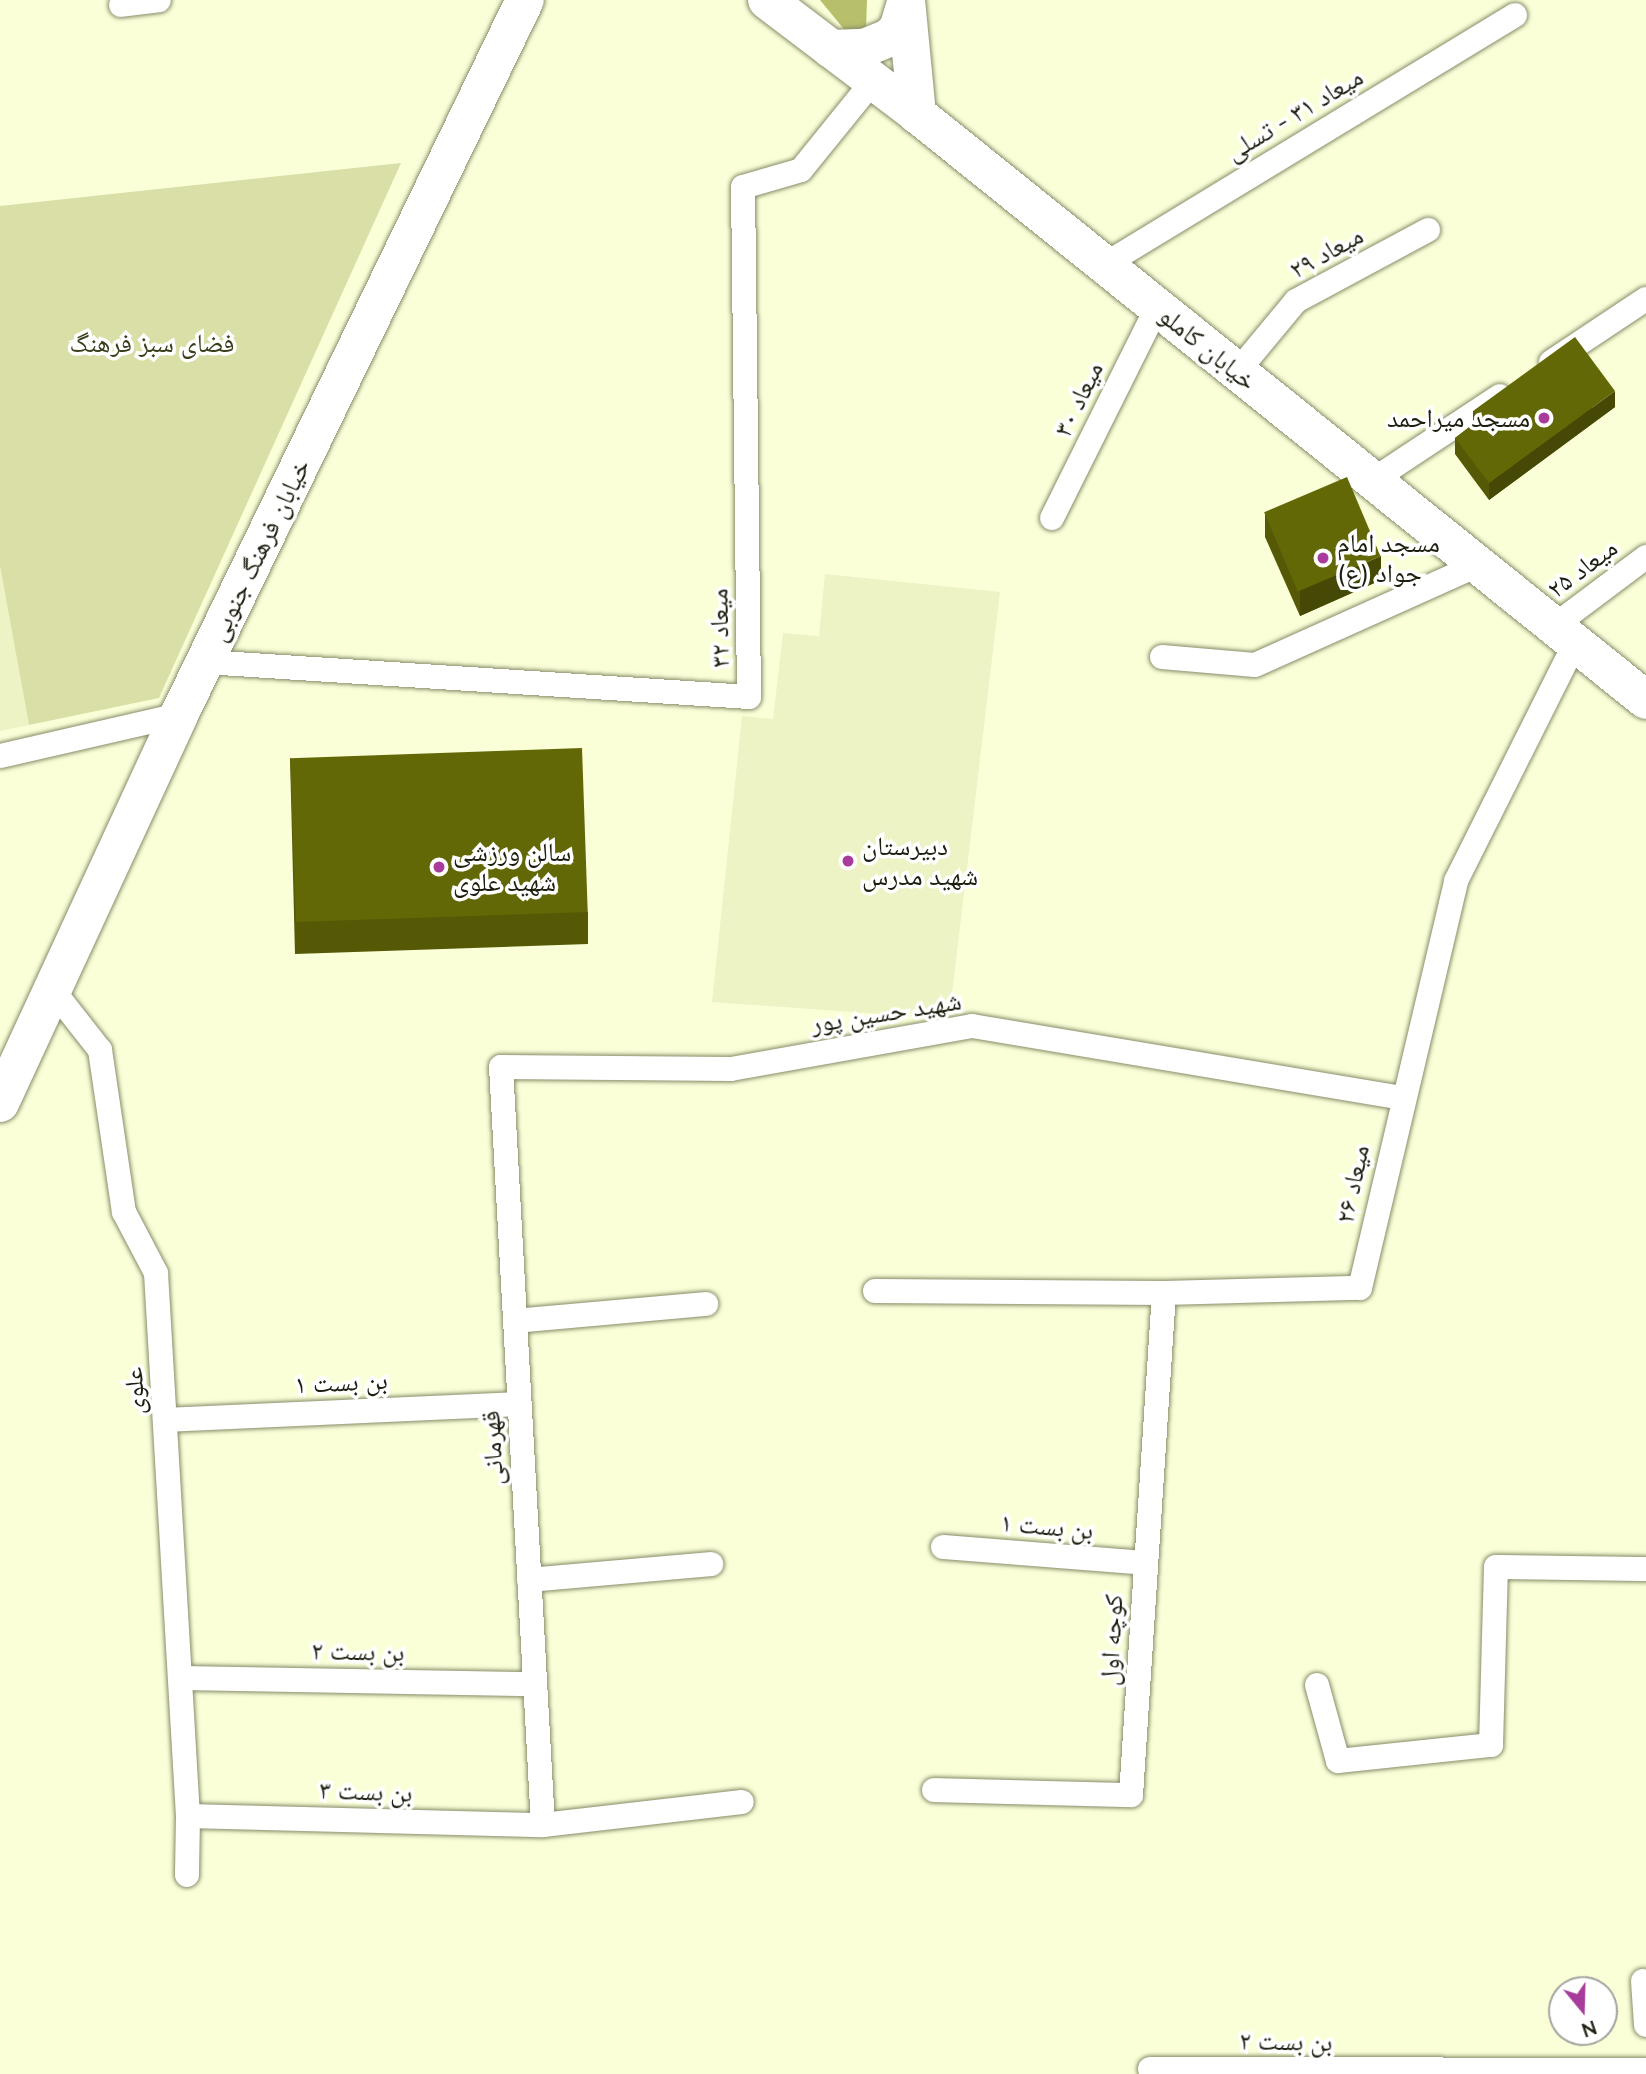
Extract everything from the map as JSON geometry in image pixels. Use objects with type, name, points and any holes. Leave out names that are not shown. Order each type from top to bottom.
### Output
[{"type":"street","name":"خیابان فرهنگ جنوبی","points":[[0,1103],[179,715],[525,0]]},
{"type":"street","name":"خیابان کاملو","points":[[767,0],[917,114],[1646,700]]},
{"type":"street","points":[[831,49],[864,48],[889,38],[898,29],[906,1]]},
{"type":"street","points":[[906,1],[917,114]]},
{"type":"lane","points":[[121,5],[159,0]]},
{"type":"lane","name":"میعاد ۳۱ - تسلی","points":[[1104,265],[1515,15]]},
{"type":"lane","name":"میعاد ۳۲","points":[[205,662],[749,697],[743,187],[802,170],[873,81]]},
{"type":"lane","name":"میعاد ۲۹","points":[[1237,372],[1296,301],[1428,230]]},
{"type":"lane","points":[[1373,480],[1646,299]]},
{"type":"lane","name":"میعاد ۳۰","points":[[1052,518],[1157,307]]},
{"type":"lane","name":"میعاد ۲۵","points":[[1565,635],[1646,557]]},
{"type":"lane","points":[[1162,657],[1255,665],[1478,565]]},
{"type":"lane","name":"میعاد ۲۶","points":[[875,1291],[1164,1293],[1360,1287],[1401,1098],[1456,881],[1565,635]]},
{"type":"lane","points":[[0,756],[179,715]]},
{"type":"lane","name":"علوی","points":[[52,989],[100,1050],[124,1212],[156,1273],[188,1816],[187,1875]]},
{"type":"lane","name":"شهید حسین پور","points":[[501,1067],[732,1069],[972,1026],[1401,1098]]},
{"type":"lane","name":"قهرمانی","points":[[501,1067],[543,1825]]},
{"type":"lane","name":"کوچه اول","points":[[934,1790],[1131,1795],[1164,1293]]},
{"type":"lane","points":[[515,1321],[706,1304]]},
{"type":"lane","name":"بن بست ۱","points":[[165,1420],[520,1404]]},
{"type":"lane","name":"بن بست ۱","points":[[943,1547],[1145,1563]]},
{"type":"lane","points":[[529,1580],[711,1564]]},
{"type":"lane","points":[[1317,1685],[1338,1761],[1491,1745],[1496,1567],[1646,1569]]},
{"type":"lane","name":"بن بست ۲","points":[[180,1678],[535,1684]]},
{"type":"lane","name":"بن بست ۳","points":[[188,1816],[543,1825],[742,1802]]},
{"type":"lane","points":[[1643,1982],[1646,2025]]},
{"type":"lane","name":"بن بست ۲","points":[[1150,2069],[1421,2073]]},
{"type":"lane","points":[[1421,2073],[1646,2070]]},
{"type":"shaded area","points":[[0,566],[29,725],[0,731]]},
{"type":"shaded area","name":"دبیرستان شهید مدرس","points":[[825,574],[1000,592],[949,1019],[712,1002],[742,716],[773,719],[783,633],[819,636]]},
{"type":"green space","points":[[820,0],[867,0],[866,29],[848,34]]},
{"type":"green space","name":"فضای سبز فرهنگ","points":[[401,163],[159,698],[29,725],[0,566],[0,206]]},
{"type":"building","name":"مسجد میراحمد","points":[[1575,337],[1615,391],[1489,483],[1455,438],[1479,420],[1473,411]]},
{"type":"building","name":"مسجد امام جواد (ع)","points":[[1347,477],[1381,556],[1298,591],[1264,512]]},
{"type":"building","name":"سالن ورزشی شهید علوی","points":[[582,748],[588,912],[296,922],[290,758]]},
{"type":"place","name":"مسجد میراحمد","points":[[1544,418]]},
{"type":"place","name":"مسجد امام جواد (ع)","points":[[1323,558]]},
{"type":"place","name":"دبیرستان شهید مدرس","points":[[848,861]]},
{"type":"place","name":"سالن ورزشی شهید علوی","points":[[439,867]]}]
